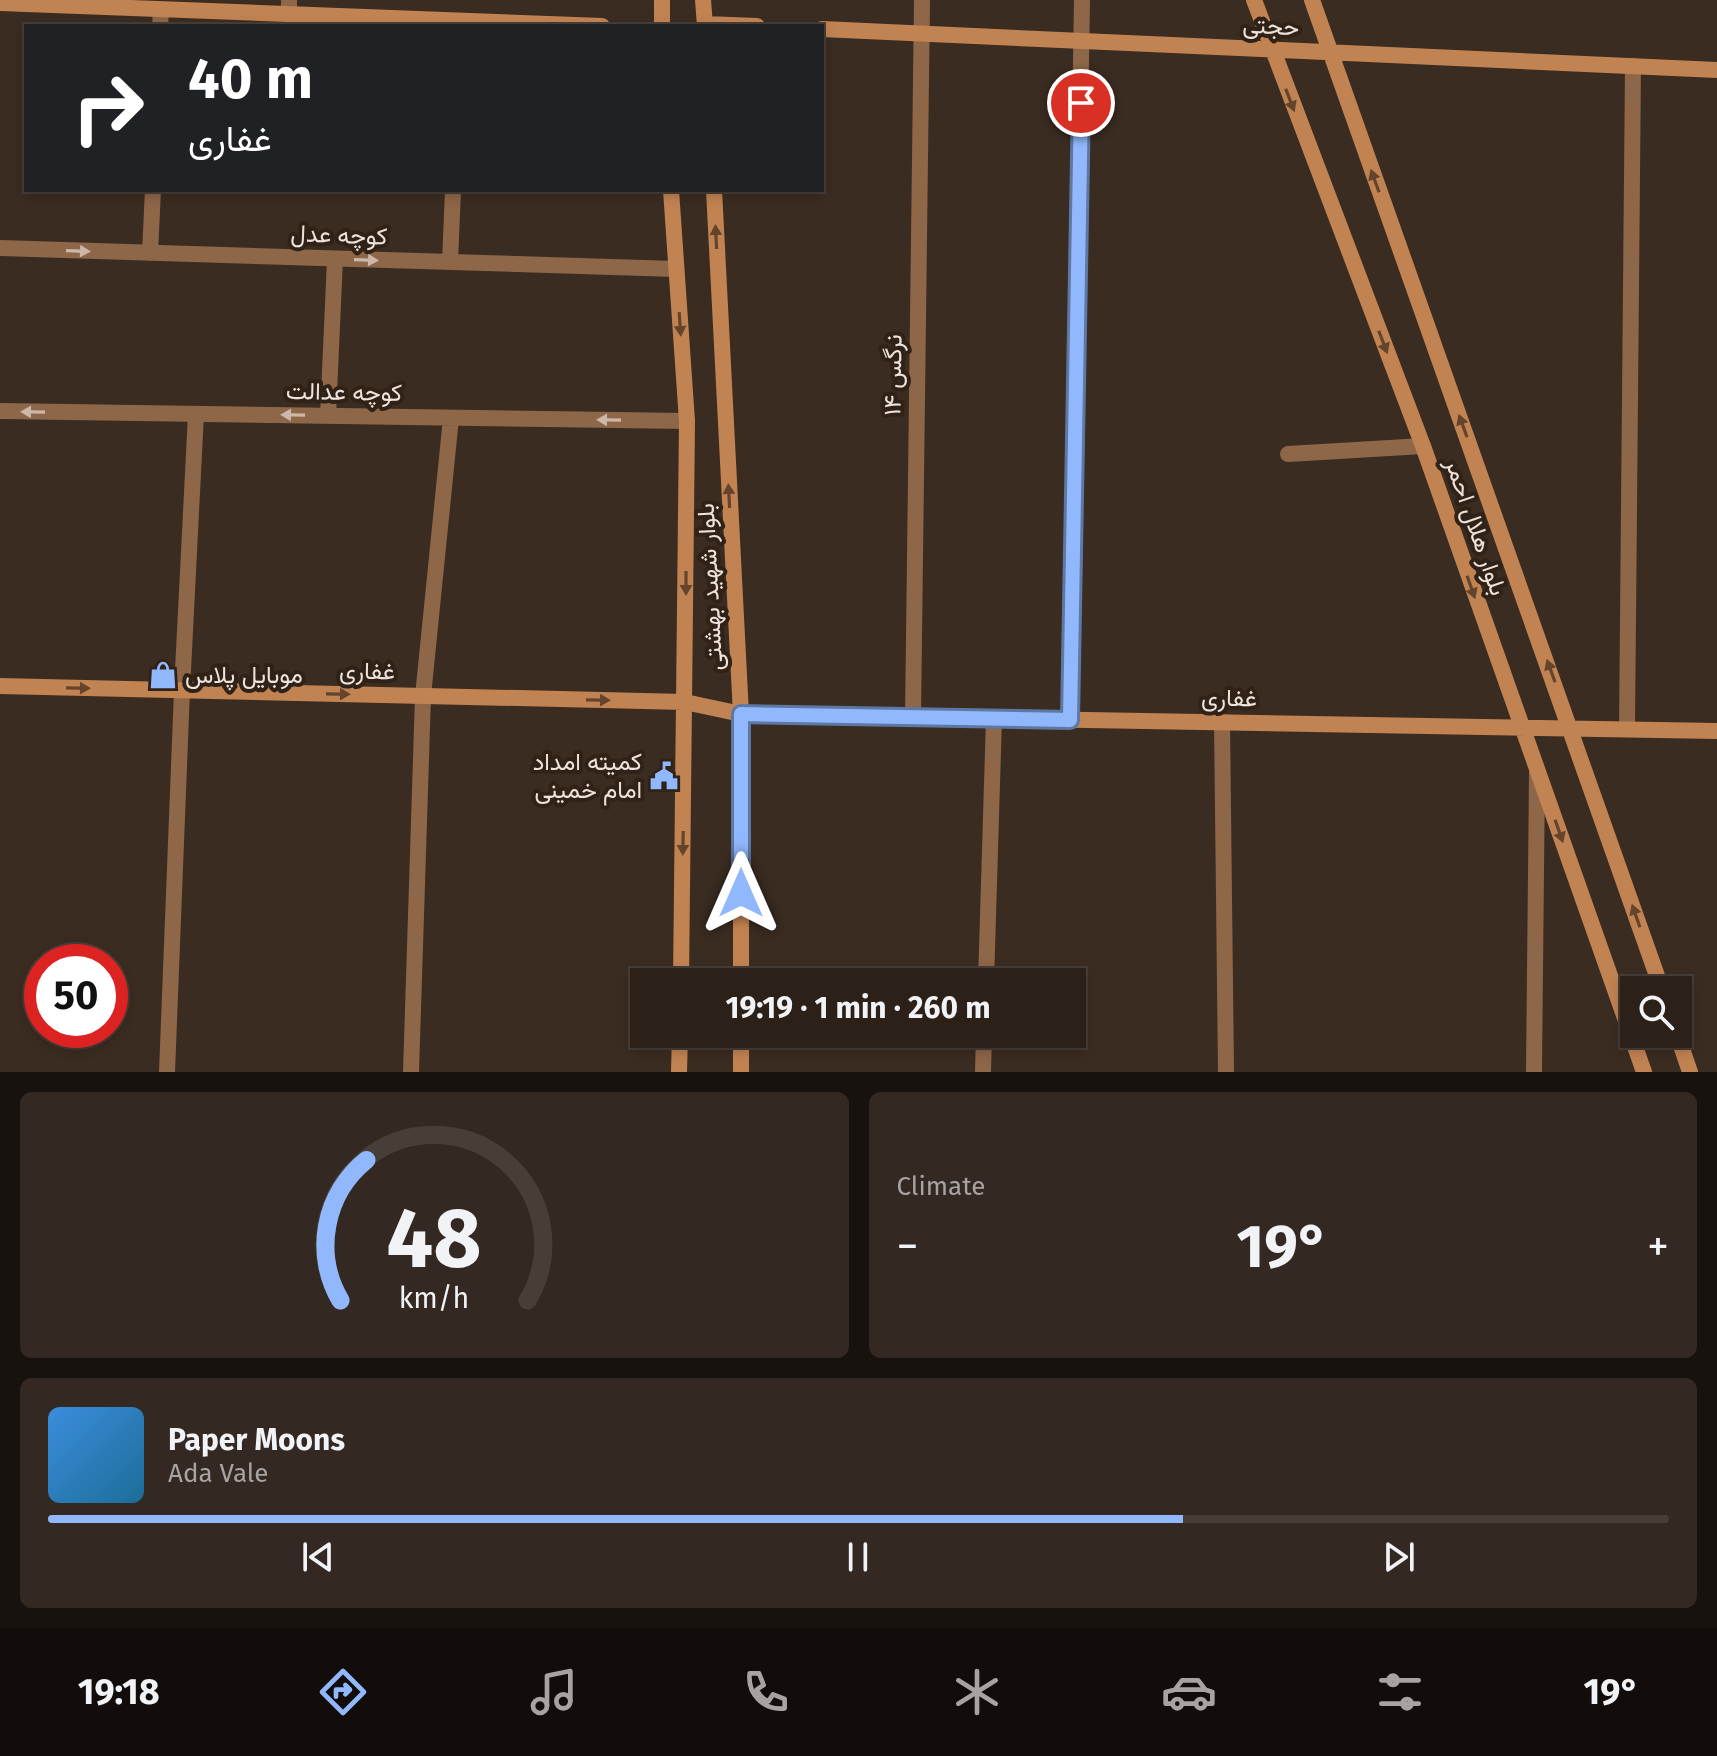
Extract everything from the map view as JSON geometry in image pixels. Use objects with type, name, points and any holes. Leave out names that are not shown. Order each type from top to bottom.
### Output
[{"type":"street","points":[[662,0],[662,24]]},
{"type":"street","points":[[703,0],[705,24]]},
{"type":"street","name":"نرگس ۱۴","points":[[913,717],[922,0]]},
{"type":"street","points":[[1070,720],[1082,0]]},
{"type":"street","name":"بلوار هلال احمر","points":[[1254,0],[1270,50],[1423,446],[1519,727],[1537,767],[1644,1072]]},
{"type":"street","name":"بلوار هلال احمر","points":[[1312,0],[1657,976]]},
{"type":"street","points":[[0,3],[160,18],[289,6],[461,23],[508,24]]},
{"type":"street","name":"حجتی","points":[[824,29],[1717,70]]},
{"type":"street","points":[[1627,729],[1633,66]]},
{"type":"street","points":[[150,253],[153,192]]},
{"type":"street","points":[[450,262],[453,192]]},
{"type":"street","name":"بلوار شهید بهشتی","points":[[671,192],[687,421],[681,968]]},
{"type":"street","name":"بلوار شهید بهشتی","points":[[714,192],[741,714],[741,968]]},
{"type":"street","name":"کوچه عدل","points":[[0,248],[676,269]]},
{"type":"street","points":[[328,416],[335,259]]},
{"type":"street","name":"کوچه عدالت","points":[[0,411],[687,421]]},
{"type":"street","points":[[167,1072],[196,414]]},
{"type":"street","points":[[411,1072],[423,696],[451,418]]},
{"type":"street","points":[[1288,454],[1423,446]]},
{"type":"street","name":"غفاری","points":[[0,686],[685,702],[741,714],[1717,731]]},
{"type":"street","points":[[986,968],[994,718]]},
{"type":"street","points":[[1222,722],[1226,1072]]},
{"type":"street","points":[[1534,1072],[1537,767]]},
{"type":"street","points":[[679,1072],[680,1048]]},
{"type":"street","points":[[741,1048],[741,1072]]},
{"type":"street","points":[[983,1072],[984,1048]]},
{"type":"street","points":[[1682,1048],[1690,1072]]},
{"type":"place","name":"موبایل پلاس","points":[[163,675]]},
{"type":"place","name":"کمیته امداد امام خمینی","points":[[664,776]]},
{"type":"route","points":[[741,893],[741,714],[1070,720],[1081,103]]}]
